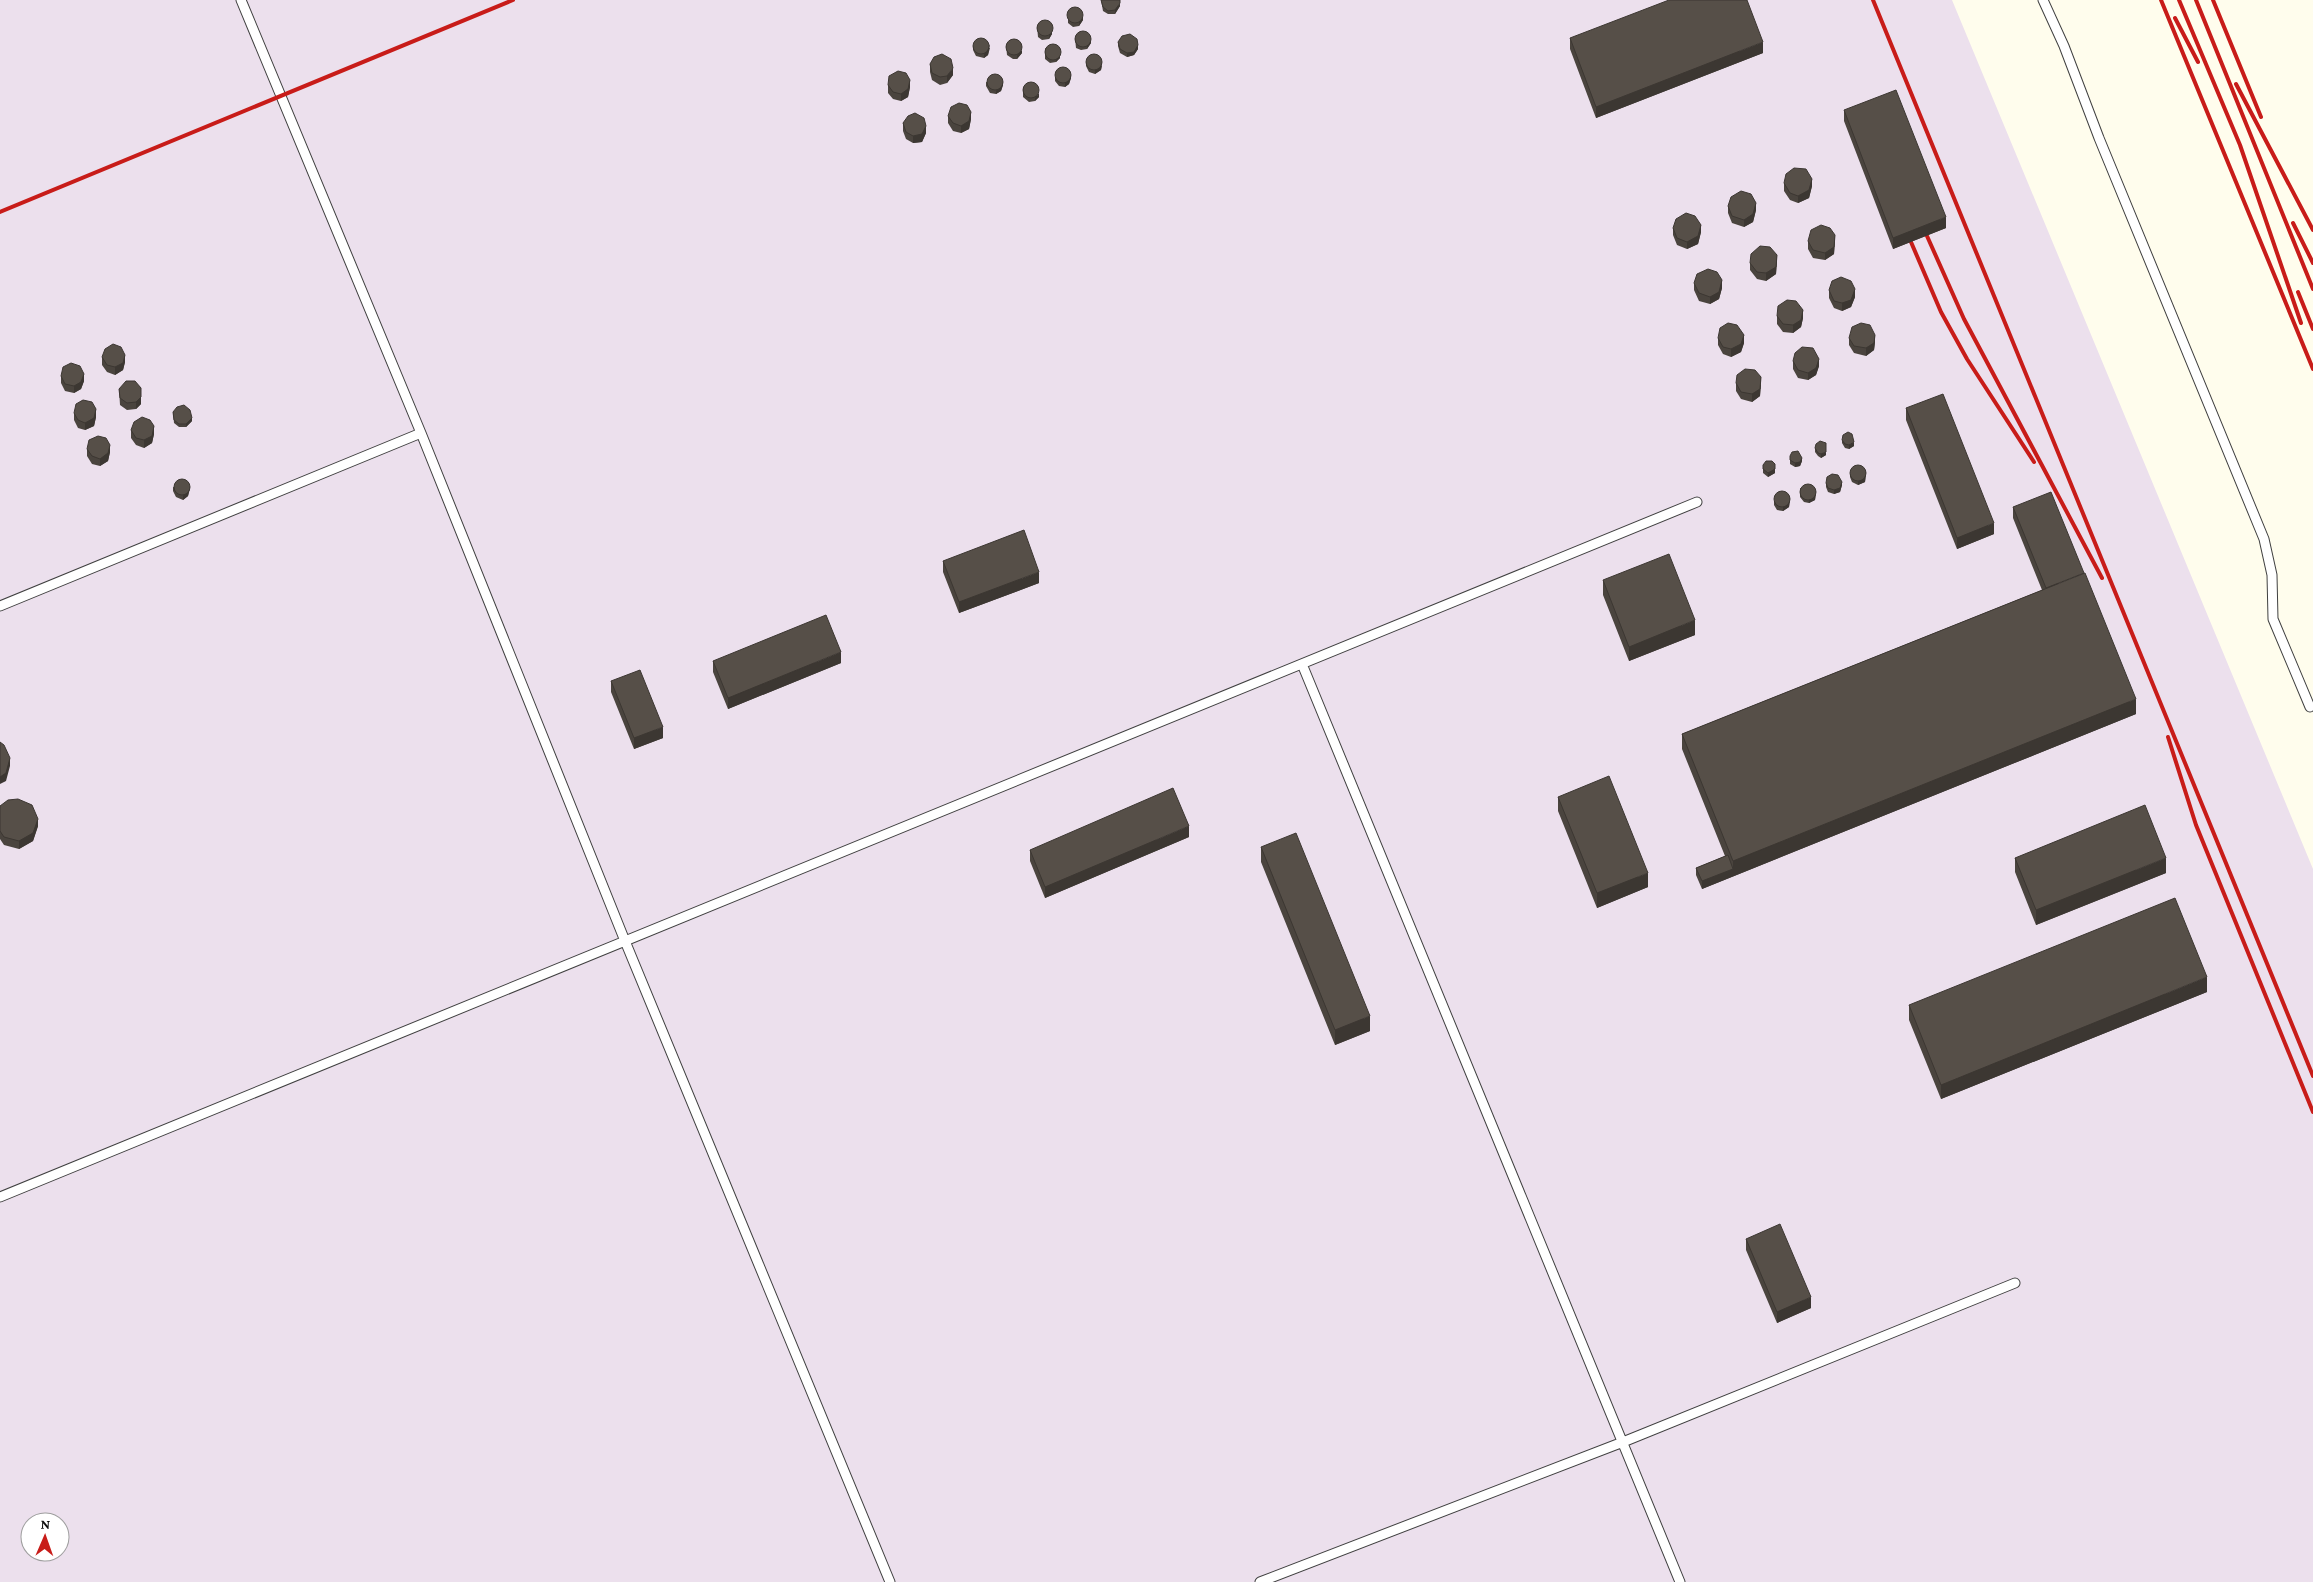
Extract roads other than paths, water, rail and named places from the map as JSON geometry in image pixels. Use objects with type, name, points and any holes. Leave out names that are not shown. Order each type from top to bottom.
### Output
[{"type":"lane","points":[[241,0],[421,433],[626,941],[890,1582]]},
{"type":"lane","points":[[2043,0],[2064,46],[2099,138],[2264,539],[2272,575],[2273,619],[2310,707]]},
{"type":"lane","points":[[0,606],[421,433]]},
{"type":"lane","points":[[0,1197],[1697,502]]},
{"type":"lane","points":[[1302,664],[1680,1582]]},
{"type":"lane","points":[[1260,1582],[1623,1442],[2015,1283]]},
{"type":"railway","points":[[0,212],[513,0]]},
{"type":"railway","points":[[1873,0],[2313,1076]]},
{"type":"railway","points":[[2161,0],[2313,369]]},
{"type":"railway","points":[[2179,0],[2240,145],[2301,323]]},
{"type":"railway","points":[[2196,0],[2313,289]]},
{"type":"railway","points":[[2213,0],[2261,117]]},
{"type":"railway","points":[[2175,18],[2198,62]]},
{"type":"railway","points":[[2236,84],[2313,230]]},
{"type":"railway","points":[[2293,223],[2313,263]]},
{"type":"railway","points":[[1927,236],[1964,319],[2102,578]]},
{"type":"railway","points":[[1911,242],[1941,312],[1967,359],[2034,462]]},
{"type":"railway","points":[[2298,292],[2313,329]]},
{"type":"railway","points":[[2168,737],[2196,825],[2313,1112]]}]
